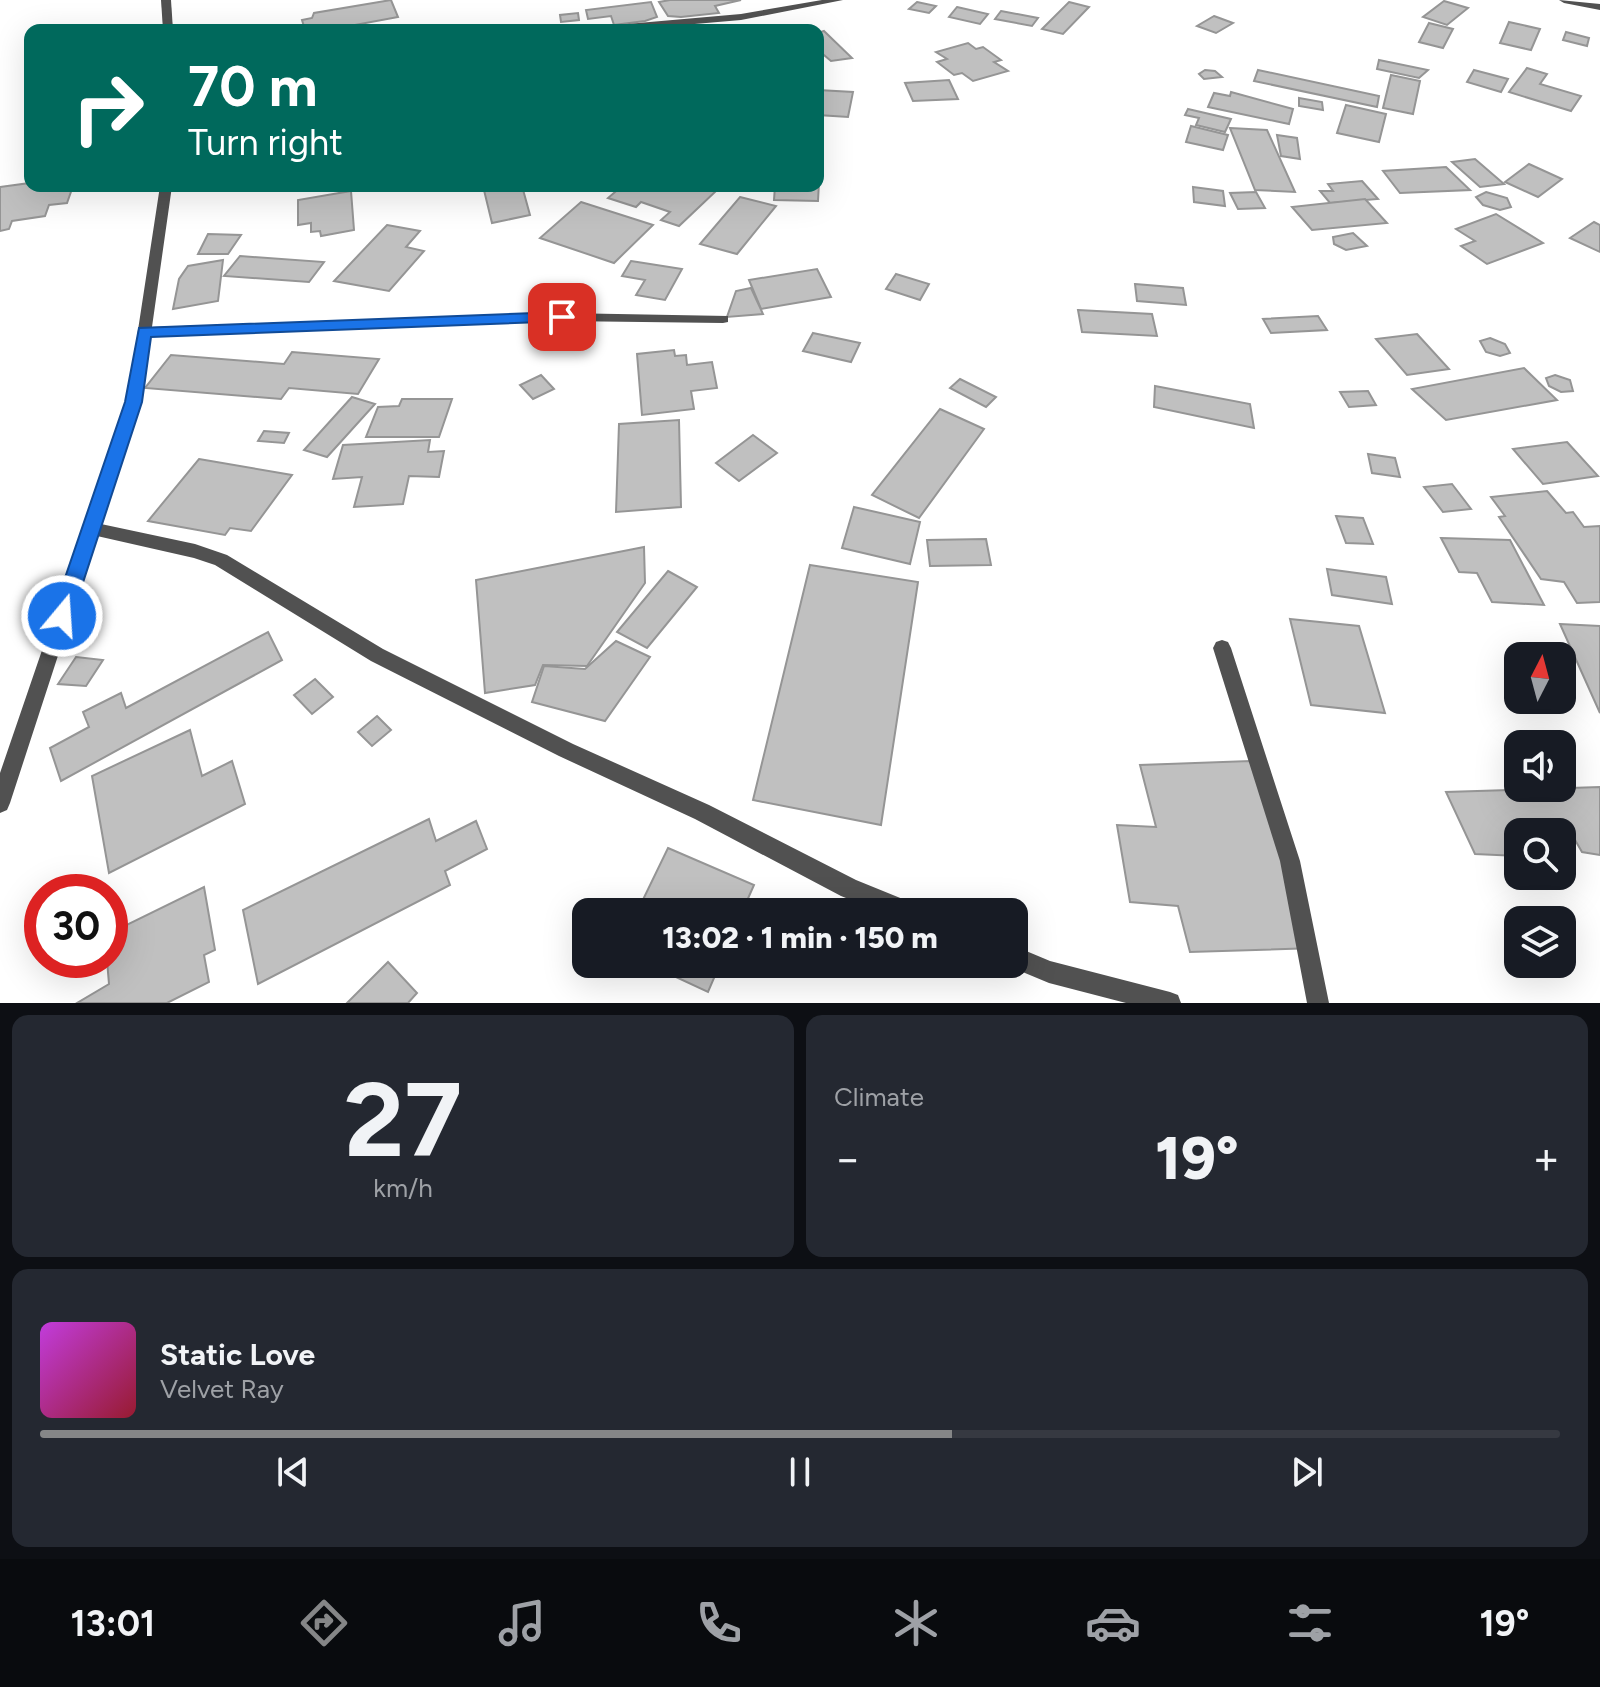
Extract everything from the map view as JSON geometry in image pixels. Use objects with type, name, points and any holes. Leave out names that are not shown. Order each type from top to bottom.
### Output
[{"type":"street","points":[[166,0],[168,24]]},
{"type":"street","points":[[661,24],[741,17],[838,0]]},
{"type":"street","points":[[1564,0],[1600,7]]},
{"type":"street","points":[[0,803],[134,402],[165,192]]},
{"type":"street","points":[[144,332],[549,318],[723,319]]},
{"type":"street","points":[[90,528],[195,551],[221,560],[377,655],[873,898]]},
{"type":"street","points":[[1222,648],[1290,861],[1318,1003]]},
{"type":"street","points":[[1028,963],[1049,972],[1170,1003]]},
{"type":"building","points":[[391,0],[398,17],[360,24],[303,24],[302,20],[312,18],[314,13]]},
{"type":"building","points":[[741,0],[715,6],[719,13],[681,17],[668,16],[659,2]]},
{"type":"building","points":[[1444,1],[1468,8],[1447,25],[1423,17]]},
{"type":"building","points":[[651,2],[657,17],[614,24],[611,16],[588,19],[586,10]]},
{"type":"building","points":[[917,2],[936,6],[929,13],[909,9]]},
{"type":"building","points":[[1069,2],[1089,7],[1063,34],[1042,29]]},
{"type":"building","points":[[957,7],[988,14],[980,24],[949,17]]},
{"type":"building","points":[[1001,11],[1038,18],[1032,26],[995,19]]},
{"type":"building","points":[[578,13],[579,20],[561,22],[560,15]]},
{"type":"building","points":[[1214,16],[1233,23],[1216,33],[1197,26]]},
{"type":"building","points":[[1509,22],[1540,29],[1531,50],[1500,43]]},
{"type":"building","points":[[1429,23],[1453,29],[1443,48],[1419,42]]},
{"type":"building","points":[[824,31],[852,58],[831,61],[824,55]]},
{"type":"building","points":[[1566,32],[1589,38],[1587,46],[1563,40]]},
{"type":"building","points":[[968,43],[976,49],[983,47],[1001,60],[994,62],[1008,71],[973,81],[962,73],[954,75],[937,62],[947,59],[936,52]]},
{"type":"building","points":[[1379,60],[1428,70],[1419,78],[1377,69]]},
{"type":"building","points":[[1527,68],[1547,74],[1540,84],[1581,96],[1571,111],[1509,92]]},
{"type":"building","points":[[1205,70],[1215,71],[1222,77],[1204,79],[1199,74]]},
{"type":"building","points":[[1258,70],[1379,96],[1377,107],[1254,81]]},
{"type":"building","points":[[1474,70],[1508,79],[1501,92],[1467,82]]},
{"type":"building","points":[[1391,75],[1420,81],[1413,114],[1383,108]]},
{"type":"building","points":[[949,80],[958,99],[913,101],[905,83]]},
{"type":"building","points":[[824,90],[853,92],[848,117],[824,115]]},
{"type":"building","points":[[1231,92],[1293,109],[1289,124],[1208,107],[1214,93],[1230,96]]},
{"type":"building","points":[[1299,98],[1322,102],[1323,110],[1299,106]]},
{"type":"building","points":[[1346,105],[1386,114],[1379,142],[1337,133]]},
{"type":"building","points":[[1188,109],[1231,119],[1225,132],[1196,125],[1199,118],[1185,115]]},
{"type":"building","points":[[1191,126],[1228,135],[1223,150],[1186,142]]},
{"type":"building","points":[[1230,128],[1267,130],[1295,192],[1255,190]]},
{"type":"building","points":[[1277,135],[1297,138],[1300,159],[1281,156]]},
{"type":"building","points":[[1475,159],[1504,184],[1480,187],[1452,162]]},
{"type":"building","points":[[1529,164],[1562,179],[1538,197],[1505,182]]},
{"type":"building","points":[[1446,167],[1470,190],[1400,193],[1383,171]]},
{"type":"building","points":[[1362,181],[1378,199],[1330,203],[1320,191],[1333,191],[1328,184]]},
{"type":"building","points":[[24,184],[24,192],[71,192],[67,203],[49,205],[45,216],[12,221],[9,229],[0,231],[0,187]]},
{"type":"building","points":[[1193,187],[1223,191],[1225,206],[1194,202]]},
{"type":"building","points":[[351,192],[354,230],[321,236],[320,231],[311,232],[311,223],[298,225],[298,200]]},
{"type":"building","points":[[484,192],[524,192],[530,215],[492,223]]},
{"type":"building","points":[[615,192],[715,192],[679,226],[661,220],[670,212],[641,202],[636,207],[608,198]]},
{"type":"building","points":[[775,192],[818,192],[818,201],[774,200]]},
{"type":"building","points":[[1256,192],[1265,208],[1238,209],[1230,193]]},
{"type":"building","points":[[1486,192],[1507,198],[1511,207],[1500,210],[1483,205],[1476,197]]},
{"type":"building","points":[[740,197],[776,206],[737,254],[700,244]]},
{"type":"building","points":[[1365,199],[1387,223],[1312,230],[1292,207]]},
{"type":"building","points":[[581,202],[653,225],[614,263],[540,238]]},
{"type":"building","points":[[1496,214],[1543,243],[1487,264],[1461,246],[1475,241],[1456,229]]},
{"type":"building","points":[[1594,222],[1600,225],[1600,252],[1570,238]]},
{"type":"building","points":[[387,225],[420,231],[406,247],[424,251],[389,291],[334,281]]},
{"type":"building","points":[[1353,233],[1367,246],[1346,250],[1334,244],[1333,237]]},
{"type":"building","points":[[208,234],[241,235],[228,254],[198,254]]},
{"type":"building","points":[[240,256],[324,262],[309,282],[224,276]]},
{"type":"building","points":[[223,260],[218,301],[173,309],[179,279],[188,266]]},
{"type":"building","points":[[631,261],[682,269],[665,300],[636,295],[645,280],[622,276]]},
{"type":"building","points":[[817,269],[831,297],[761,309],[749,280]]},
{"type":"building","points":[[896,274],[929,284],[920,300],[886,289]]},
{"type":"building","points":[[1135,284],[1183,288],[1186,305],[1137,301]]},
{"type":"building","points":[[751,288],[763,314],[727,317],[736,291]]},
{"type":"building","points":[[1078,310],[1152,314],[1157,336],[1082,332]]},
{"type":"building","points":[[1318,316],[1327,330],[1271,333],[1263,319]]},
{"type":"building","points":[[813,333],[860,343],[851,362],[803,351]]},
{"type":"building","points":[[1417,334],[1449,369],[1407,375],[1376,339]]},
{"type":"building","points":[[1490,338],[1505,344],[1510,353],[1500,356],[1486,352],[1480,341]]},
{"type":"building","points":[[674,350],[675,356],[686,355],[687,365],[712,362],[717,388],[691,391],[694,409],[642,415],[637,354]]},
{"type":"building","points":[[292,352],[379,359],[358,394],[289,388],[281,399],[145,388],[171,355],[284,364]]},
{"type":"building","points":[[1524,368],[1557,400],[1446,420],[1412,389]]},
{"type":"building","points":[[541,375],[554,389],[533,399],[520,385]]},
{"type":"building","points":[[1555,375],[1570,380],[1573,391],[1561,392],[1549,386],[1546,378]]},
{"type":"building","points":[[960,379],[996,397],[986,407],[950,388]]},
{"type":"building","points":[[1155,386],[1250,404],[1254,428],[1154,407]]},
{"type":"building","points":[[1368,391],[1376,405],[1349,407],[1340,392]]},
{"type":"building","points":[[352,397],[375,404],[327,457],[304,450]]},
{"type":"building","points":[[402,399],[452,399],[439,437],[366,437],[378,407],[399,406]]},
{"type":"building","points":[[940,409],[984,429],[919,518],[872,495]]},
{"type":"building","points":[[679,420],[681,507],[616,512],[619,424]]},
{"type":"building","points":[[264,431],[289,433],[284,443],[258,441]]},
{"type":"building","points":[[753,435],[777,453],[739,481],[716,463]]},
{"type":"building","points":[[430,440],[428,452],[444,451],[439,477],[409,476],[403,504],[354,507],[362,477],[333,479],[343,445]]},
{"type":"building","points":[[1567,442],[1598,476],[1543,484],[1513,449]]},
{"type":"building","points":[[1368,454],[1395,458],[1400,477],[1372,473]]},
{"type":"building","points":[[199,459],[292,475],[251,531],[230,528],[225,535],[148,521]]},
{"type":"building","points":[[1452,484],[1471,509],[1443,512],[1424,487]]},
{"type":"building","points":[[1547,491],[1566,513],[1573,512],[1584,527],[1600,526],[1600,602],[1577,603],[1564,582],[1541,579],[1499,517],[1505,516],[1491,497]]},
{"type":"building","points":[[854,507],[920,522],[910,564],[842,548]]},
{"type":"building","points":[[1336,516],[1363,518],[1373,544],[1346,543]]},
{"type":"building","points":[[1441,538],[1510,540],[1544,605],[1492,602],[1477,573],[1459,572]]},
{"type":"building","points":[[986,539],[991,565],[930,566],[927,540]]},
{"type":"building","points":[[644,547],[645,583],[587,666],[543,665],[535,685],[485,693],[476,580]]},
{"type":"building","points":[[810,565],[918,582],[881,825],[753,800]]},
{"type":"building","points":[[1327,569],[1386,577],[1392,604],[1332,595]]},
{"type":"building","points":[[668,571],[697,587],[647,648],[617,632]]},
{"type":"building","points":[[1290,619],[1359,626],[1385,713],[1311,705]]},
{"type":"building","points":[[1560,624],[1600,626],[1600,713],[1576,660],[1576,642],[1568,642]]},
{"type":"building","points":[[268,632],[282,660],[61,781],[50,748],[89,727],[83,712],[121,693],[126,708]]},
{"type":"building","points":[[616,641],[650,657],[605,721],[532,702],[544,666],[585,669]]},
{"type":"building","points":[[76,657],[103,660],[86,686],[58,684]]},
{"type":"building","points":[[315,679],[333,697],[312,714],[294,695]]},
{"type":"building","points":[[377,716],[391,730],[372,746],[358,732]]},
{"type":"building","points":[[190,730],[202,776],[232,761],[245,804],[109,873],[92,776]]},
{"type":"building","points":[[1250,761],[1315,948],[1190,952],[1178,906],[1130,902],[1117,825],[1156,827],[1140,765]]},
{"type":"building","points":[[1600,787],[1600,855],[1582,852],[1576,842],[1576,818],[1504,818],[1504,855],[1475,854],[1446,792],[1504,790],[1504,802],[1576,802],[1576,788]]},
{"type":"building","points":[[429,819],[436,841],[476,821],[487,849],[445,871],[450,885],[258,984],[243,910]]},
{"type":"building","points":[[668,848],[754,885],[748,898],[644,898]]},
{"type":"building","points":[[204,887],[215,950],[204,955],[209,982],[167,1003],[77,1003],[109,984],[108,978],[128,978],[128,924]]},
{"type":"building","points":[[388,962],[417,993],[408,1003],[347,1003]]},
{"type":"building","points":[[678,978],[714,978],[708,992]]},
{"type":"route","points":[[62,616],[134,402],[144,332],[562,317]]}]
